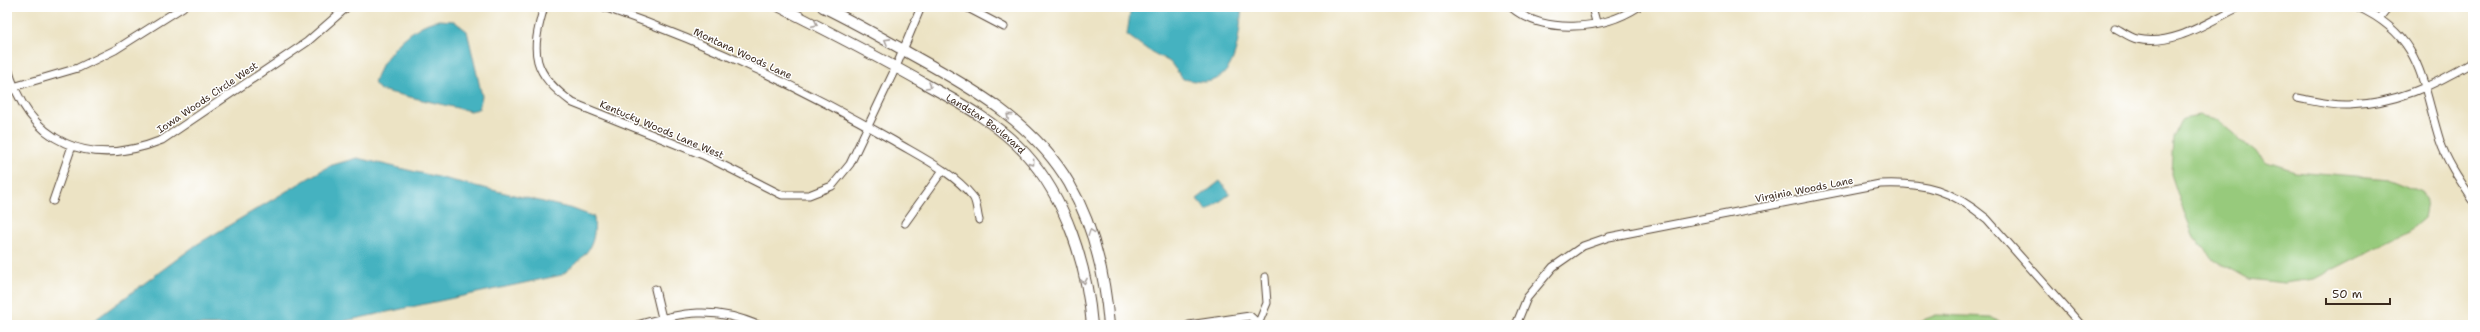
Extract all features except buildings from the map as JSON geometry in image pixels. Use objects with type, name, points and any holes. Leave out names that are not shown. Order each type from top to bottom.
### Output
[{"type":"street","points":[[13,87],[78,68],[115,50],[183,7]]},
{"type":"street","name":"Iowa Woods Circle West","points":[[7,65],[13,87],[32,119],[53,136],[72,146],[106,153],[138,150],[162,140],[307,42],[347,7]]},
{"type":"street","name":"Kentucky Woods Lane West","points":[[544,7],[535,48],[542,75],[556,90],[573,103],[702,156],[782,195],[809,195],[832,186],[850,164],[904,50],[921,7]]},
{"type":"street","name":"Montana Woods Lane","points":[[604,7],[690,39],[800,90],[869,126],[943,170],[974,198],[979,220]]},
{"type":"street","name":"Landstar Boulevard","points":[[780,7],[896,67],[986,118],[1025,154],[1052,191],[1072,235],[1084,275],[1092,325]]},
{"type":"street","name":"Landstar Boulevard","points":[[823,7],[974,89],[999,107],[1037,140],[1069,182],[1092,233],[1102,271],[1109,325]]},
{"type":"street","points":[[966,7],[1004,27]]},
{"type":"street","points":[[1511,7],[1537,22],[1555,25],[1596,22],[1618,17],[1638,7]]},
{"type":"street","points":[[1592,7],[1596,22]]},
{"type":"street","points":[[2115,28],[2136,39],[2157,41],[2179,36],[2239,7]]},
{"type":"street","points":[[2358,7],[2380,17],[2404,40],[2416,60],[2441,143],[2473,200]]},
{"type":"street","points":[[2380,17],[2388,7]]},
{"type":"street","points":[[2297,98],[2348,105],[2391,100],[2425,88],[2473,62]]},
{"type":"street","points":[[53,201],[72,146]]},
{"type":"street","points":[[905,222],[943,170]]},
{"type":"street","name":"Virginia Woods Lane","points":[[1516,325],[1526,298],[1553,267],[1583,246],[1609,237],[1865,188],[1908,183],[1950,193],[1977,211],[1992,225],[2081,325]]},
{"type":"street","points":[[1189,325],[1250,316],[1259,324],[1267,303],[1264,277]]},
{"type":"street","points":[[655,289],[662,318]]},
{"type":"street","points":[[637,325],[691,312],[723,313],[758,325]]},
{"type":"green space","points":[[2199,115],[2216,119],[2267,162],[2295,171],[2390,179],[2422,192],[2427,202],[2424,218],[2409,231],[2314,279],[2284,283],[2249,279],[2215,260],[2194,237],[2171,174],[2173,138],[2183,118]]},
{"type":"green space","points":[[1936,315],[1991,317],[2004,325],[1910,325]]},
{"type":"water","points":[[1131,7],[1242,7],[1238,41],[1231,64],[1225,73],[1216,79],[1205,82],[1183,79],[1170,62],[1148,50],[1127,35]]},
{"type":"water","points":[[439,20],[454,21],[467,31],[482,96],[479,109],[470,111],[380,90],[374,83],[383,63],[399,43],[418,28]]},
{"type":"water","points":[[357,158],[573,209],[594,217],[594,237],[588,250],[583,256],[562,275],[326,325],[88,325],[196,245],[329,166]]},
{"type":"water","points":[[1220,181],[1230,194],[1207,211],[1197,199]]}]
